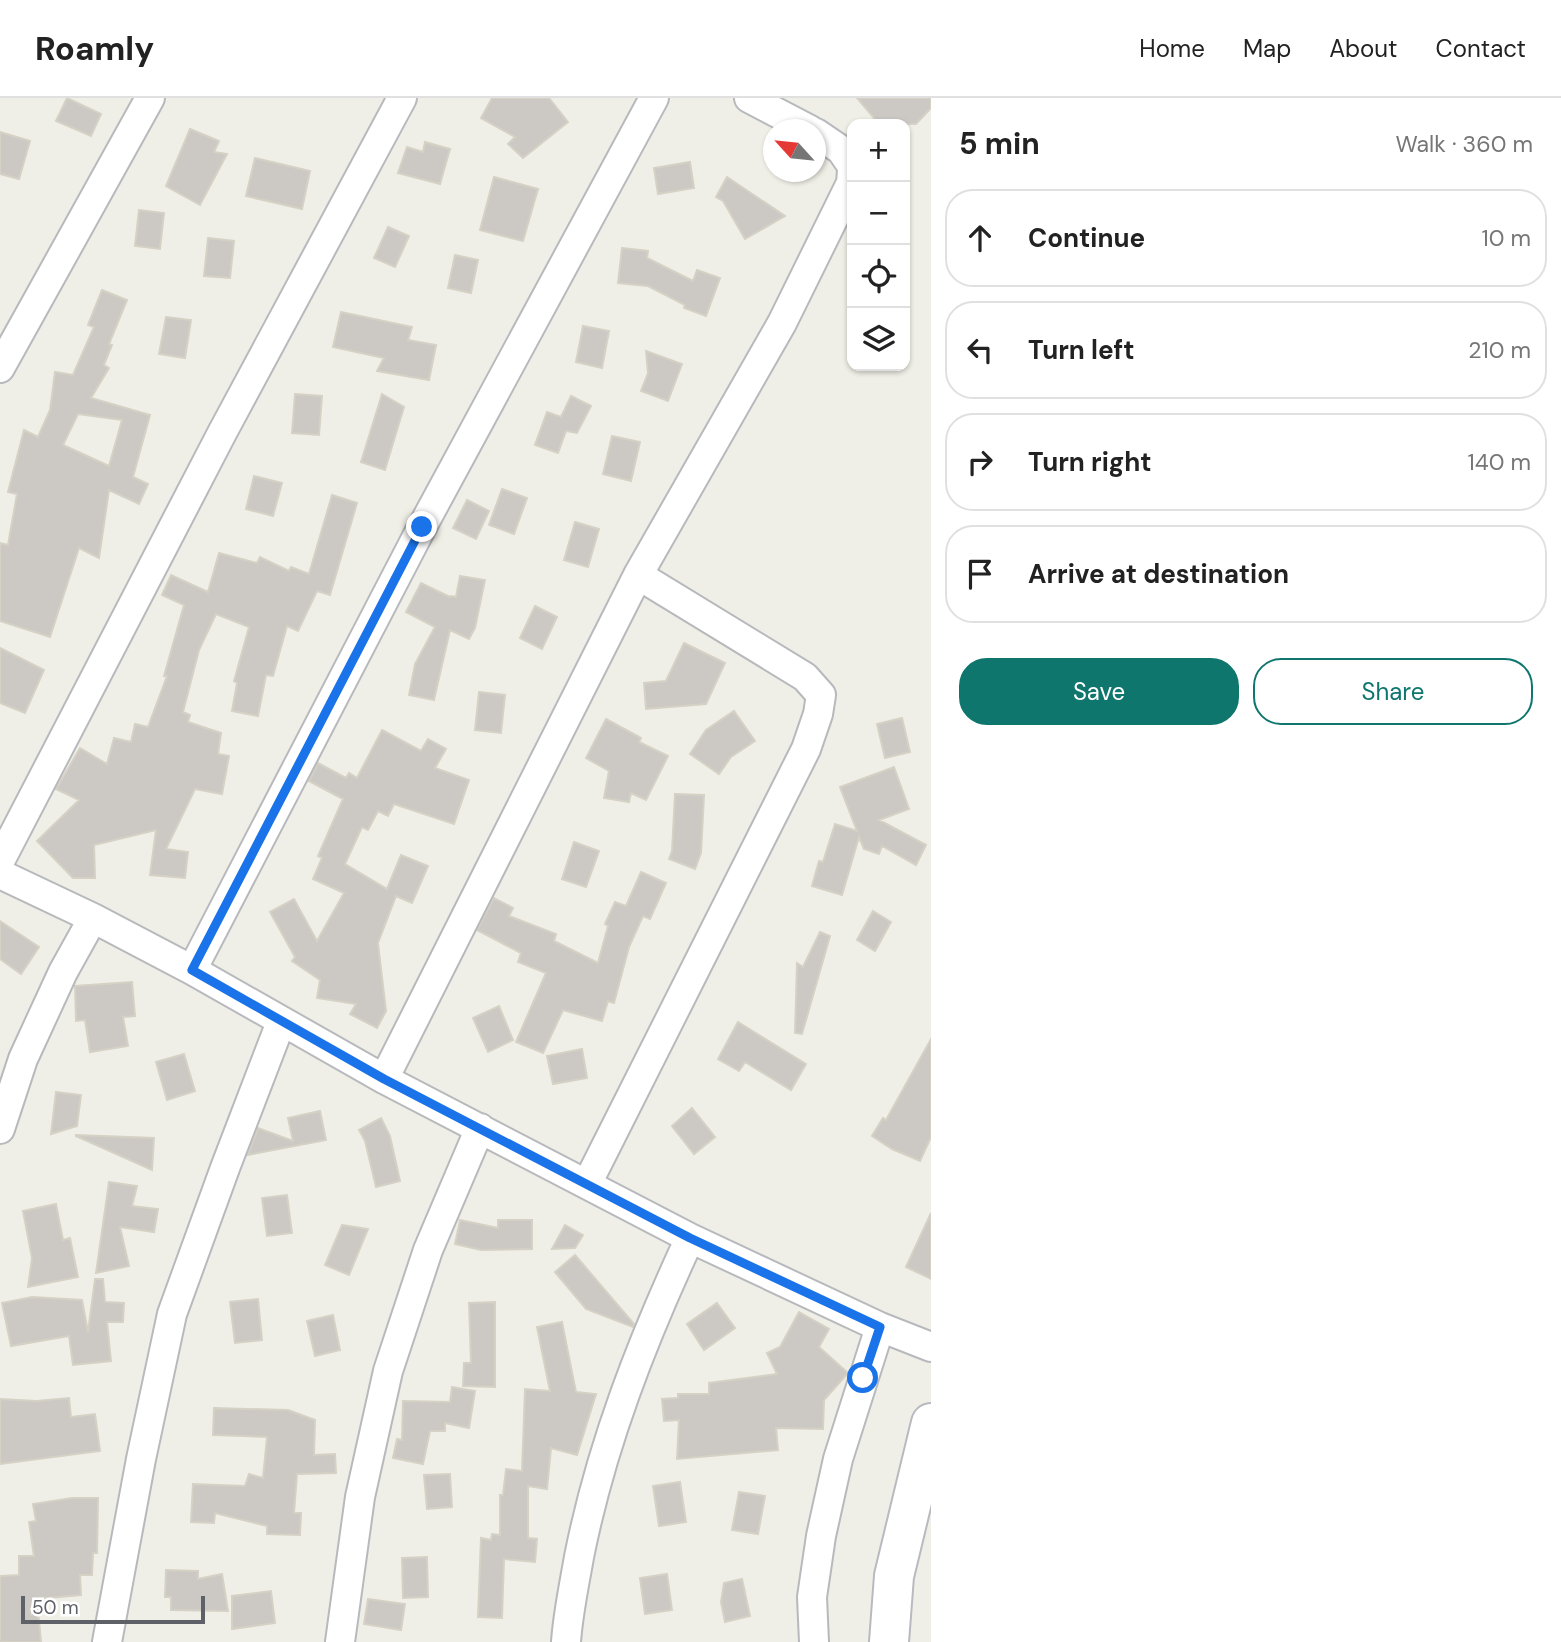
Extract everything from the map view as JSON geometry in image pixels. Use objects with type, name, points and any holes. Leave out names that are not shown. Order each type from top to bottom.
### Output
[{"type":"street","points":[[0,368],[150,98]]},
{"type":"street","points":[[0,861],[222,433],[402,98]]},
{"type":"street","points":[[192,970],[422,527],[654,98]]},
{"type":"street","points":[[749,98],[789,119]]},
{"type":"street","points":[[826,140],[841,150],[847,160]]},
{"type":"street","points":[[384,1079],[638,575],[782,323],[851,182]]},
{"type":"street","points":[[587,1184],[806,749],[821,695],[805,677],[638,575]]},
{"type":"street","points":[[0,874],[93,918],[192,970],[384,1079],[690,1238],[880,1327],[931,1347]]},
{"type":"street","points":[[0,1129],[23,1059],[63,972],[93,918]]},
{"type":"street","points":[[107,1642],[141,1459],[172,1314],[281,1022]]},
{"type":"street","points":[[341,1642],[360,1497],[388,1371],[428,1250],[480,1128]]},
{"type":"street","points":[[566,1642],[568,1616],[589,1506],[626,1390],[655,1313],[690,1238]]},
{"type":"street","points":[[814,1642],[812,1597],[821,1536],[838,1459],[880,1327]]},
{"type":"street","points":[[890,1642],[894,1576],[931,1423]]},
{"type":"building","points":[[67,98],[101,114],[91,136],[56,121]]},
{"type":"building","points":[[492,98],[549,98],[568,122],[523,158],[508,144],[515,137],[481,118]]},
{"type":"building","points":[[857,98],[931,98],[931,108],[916,124],[910,124],[910,119],[875,119]]},
{"type":"building","points":[[190,129],[219,141],[214,152],[227,154],[200,205],[166,186]]},
{"type":"building","points":[[0,132],[30,141],[19,179],[0,174]]},
{"type":"building","points":[[425,142],[450,149],[440,184],[398,173],[407,147],[423,152]]},
{"type":"building","points":[[255,158],[310,171],[302,209],[246,196]]},
{"type":"building","points":[[690,162],[694,188],[658,194],[654,168]]},
{"type":"building","points":[[494,177],[538,189],[523,241],[480,230]]},
{"type":"building","points":[[727,177],[785,216],[745,239],[723,201],[716,197]]},
{"type":"building","points":[[139,210],[164,213],[160,249],[135,246]]},
{"type":"building","points":[[388,227],[409,236],[395,267],[374,258]]},
{"type":"building","points":[[208,238],[234,241],[230,278],[204,276]]},
{"type":"building","points":[[622,248],[648,251],[647,258],[693,281],[697,270],[720,278],[706,316],[684,308],[685,305],[648,286],[618,283]]},
{"type":"building","points":[[455,255],[478,260],[471,293],[448,288]]},
{"type":"building","points":[[102,290],[127,300],[109,344],[112,345],[104,365],[109,368],[91,398],[150,415],[133,477],[148,484],[139,504],[109,490],[99,558],[79,548],[50,637],[0,621],[0,543],[8,545],[17,494],[8,492],[24,430],[38,437],[50,410],[55,372],[73,375],[94,327],[88,325]],"holes":[[[78,414],[122,420],[109,466],[63,445]]]},
{"type":"building","points":[[341,312],[412,327],[408,340],[436,345],[429,380],[377,371],[384,358],[333,347]]},
{"type":"building","points":[[166,317],[191,320],[185,358],[159,354]]},
{"type":"building","points":[[583,326],[609,331],[602,368],[576,362]]},
{"type":"building","points":[[646,351],[682,364],[668,401],[641,391],[648,373]]},
{"type":"building","points":[[295,394],[322,396],[319,435],[292,433]]},
{"type":"building","points":[[382,394],[404,407],[385,470],[361,462]]},
{"type":"building","points":[[571,396],[591,406],[577,433],[566,431],[558,453],[535,445],[547,412],[561,417]]},
{"type":"building","points":[[612,436],[640,442],[631,481],[603,474]]},
{"type":"building","points":[[254,476],[282,483],[273,516],[246,509]]},
{"type":"building","points":[[502,489],[527,498],[514,534],[489,525]]},
{"type":"building","points":[[332,495],[357,503],[330,595],[317,591],[298,631],[287,626],[273,676],[266,675],[258,716],[232,711],[237,683],[234,681],[249,627],[216,614],[199,650],[183,712],[190,715],[188,722],[221,733],[218,754],[229,756],[222,794],[195,789],[166,849],[188,852],[185,878],[150,875],[156,830],[94,845],[95,878],[73,878],[37,841],[79,800],[56,789],[80,748],[107,764],[114,738],[131,742],[135,724],[148,727],[167,676],[164,676],[184,605],[162,595],[171,575],[208,592],[219,553],[257,563],[260,557],[289,571],[291,567],[309,574]]},
{"type":"building","points":[[467,500],[489,511],[476,539],[453,528]]},
{"type":"building","points":[[575,522],[599,529],[588,567],[564,560]]},
{"type":"building","points":[[460,576],[485,580],[475,628],[469,639],[450,630],[434,700],[409,695],[415,664],[435,627],[406,612],[421,583],[450,597],[456,597]]},
{"type":"building","points":[[535,606],[557,617],[542,649],[520,638]]},
{"type":"building","points":[[684,643],[725,663],[706,704],[646,709],[644,683],[666,681]]},
{"type":"building","points":[[0,648],[44,670],[25,713],[0,703]]},
{"type":"building","points":[[479,692],[505,695],[501,733],[475,730]]},
{"type":"building","points":[[734,711],[755,741],[731,757],[719,774],[690,754],[706,730]]},
{"type":"building","points":[[902,718],[910,752],[885,758],[877,724]]},
{"type":"building","points":[[606,719],[641,738],[639,742],[668,756],[646,800],[631,793],[629,802],[604,798],[609,771],[586,758]]},
{"type":"building","points":[[382,730],[421,751],[428,739],[446,749],[435,768],[469,780],[454,824],[394,804],[388,816],[378,811],[368,830],[362,827],[345,864],[387,889],[401,855],[428,866],[412,903],[396,896],[378,943],[386,1011],[377,1028],[350,1014],[356,1004],[317,998],[320,980],[292,961],[295,957],[270,912],[294,899],[317,941],[344,893],[313,879],[322,858],[318,856],[343,799],[309,781],[318,763],[346,778],[349,773],[357,778]]},
{"type":"building","points":[[894,767],[909,809],[879,820],[926,845],[916,865],[882,846],[879,854],[864,849],[859,837],[842,895],[812,886],[819,861],[823,862],[835,824],[857,831],[840,787]]},
{"type":"building","points":[[675,794],[704,795],[701,853],[695,869],[669,859],[672,851]]},
{"type":"building","points":[[574,842],[599,851],[586,887],[562,879]]},
{"type":"building","points":[[641,872],[666,883],[650,919],[643,916],[629,947],[614,1003],[608,1001],[602,1021],[563,1010],[543,1053],[516,1042],[546,973],[518,962],[521,953],[477,930],[494,898],[513,908],[509,916],[556,934],[554,941],[598,963],[608,926],[605,924],[615,902],[626,906]]},
{"type":"building","points":[[873,911],[891,922],[875,951],[857,940]]},
{"type":"building","points":[[0,921],[39,947],[21,974],[0,959]]},
{"type":"building","points":[[820,932],[830,936],[802,1034],[795,1033],[797,963],[803,967]]},
{"type":"building","points":[[132,982],[135,1016],[123,1017],[128,1046],[90,1052],[85,1020],[76,1021],[75,986]]},
{"type":"building","points":[[499,1006],[513,1040],[488,1052],[473,1018]]},
{"type":"building","points":[[738,1022],[806,1064],[791,1090],[745,1062],[739,1071],[718,1059]]},
{"type":"building","points":[[931,1039],[931,1137],[920,1161],[892,1149],[872,1136],[883,1118],[886,1120]]},
{"type":"building","points":[[582,1049],[587,1078],[553,1084],[547,1056]]},
{"type":"building","points":[[184,1054],[195,1091],[167,1100],[156,1062]]},
{"type":"building","points":[[56,1092],[81,1095],[77,1126],[51,1134]]},
{"type":"building","points":[[692,1108],[715,1137],[694,1154],[672,1126]]},
{"type":"building","points":[[320,1111],[326,1140],[248,1155],[258,1128],[293,1141],[288,1118]]},
{"type":"building","points":[[381,1118],[390,1136],[400,1181],[376,1187],[365,1141],[359,1130]]},
{"type":"building","points":[[76,1136],[154,1138],[152,1170]]},
{"type":"building","points":[[109,1182],[137,1186],[132,1206],[158,1209],[154,1232],[120,1227],[129,1266],[96,1273]]},
{"type":"building","points":[[287,1195],[292,1233],[267,1236],[262,1198]]},
{"type":"building","points":[[56,1204],[63,1240],[70,1238],[78,1277],[28,1287],[32,1258],[23,1211]]},
{"type":"building","points":[[931,1213],[931,1279],[906,1267]]},
{"type":"building","points":[[460,1220],[498,1228],[498,1220],[532,1220],[532,1249],[481,1250],[455,1244]]},
{"type":"building","points":[[342,1225],[368,1229],[349,1275],[325,1265]]},
{"type":"building","points":[[565,1225],[583,1235],[575,1248],[552,1249]]},
{"type":"building","points":[[575,1255],[634,1324],[633,1327],[586,1309],[555,1272]]},
{"type":"building","points":[[95,1279],[103,1279],[105,1302],[124,1303],[123,1322],[107,1322],[111,1361],[73,1365],[69,1336],[11,1346],[2,1303],[32,1297],[82,1300],[88,1332]]},
{"type":"building","points":[[258,1299],[262,1340],[235,1343],[230,1302]]},
{"type":"building","points":[[495,1302],[495,1387],[463,1386],[464,1363],[471,1363],[469,1303]]},
{"type":"building","points":[[717,1303],[735,1328],[704,1350],[687,1324]]},
{"type":"building","points":[[799,1312],[829,1329],[819,1347],[848,1373],[824,1400],[823,1429],[776,1428],[778,1450],[677,1459],[679,1420],[664,1421],[662,1399],[678,1398],[678,1394],[709,1394],[709,1383],[777,1374],[767,1353],[780,1347]]},
{"type":"building","points":[[333,1315],[340,1350],[315,1356],[307,1321]]},
{"type":"building","points":[[562,1322],[576,1392],[596,1394],[577,1455],[551,1448],[547,1489],[528,1486],[528,1538],[537,1539],[535,1562],[504,1559],[502,1618],[478,1617],[481,1538],[491,1540],[492,1534],[500,1535],[500,1495],[503,1495],[506,1469],[522,1471],[525,1389],[550,1391],[537,1327]]},
{"type":"building","points":[[452,1387],[475,1391],[469,1428],[445,1423],[445,1431],[430,1431],[423,1464],[393,1458],[397,1439],[402,1440],[403,1401],[450,1402]]},
{"type":"building","points":[[69,1398],[71,1417],[95,1414],[100,1451],[0,1464],[0,1399],[36,1401]]},
{"type":"building","points":[[214,1408],[288,1410],[315,1420],[314,1455],[335,1454],[336,1473],[297,1474],[294,1513],[301,1513],[300,1535],[267,1534],[267,1526],[215,1513],[214,1523],[191,1522],[193,1484],[245,1486],[249,1474],[263,1478],[267,1437],[213,1435]]},
{"type":"building","points":[[450,1474],[452,1507],[427,1509],[424,1475]]},
{"type":"building","points":[[680,1482],[686,1522],[659,1526],[653,1486]]},
{"type":"building","points":[[739,1492],[765,1496],[758,1534],[732,1530]]},
{"type":"building","points":[[72,1498],[98,1498],[97,1553],[93,1553],[92,1575],[80,1575],[81,1595],[37,1599],[41,1642],[0,1642],[0,1576],[19,1575],[19,1556],[34,1556],[29,1522],[36,1521],[33,1504]]},
{"type":"building","points":[[427,1557],[428,1597],[403,1598],[402,1558]]},
{"type":"building","points":[[166,1570],[198,1571],[198,1579],[222,1574],[228,1611],[171,1610],[171,1597],[165,1597]]},
{"type":"building","points":[[667,1574],[672,1610],[645,1614],[640,1578]]},
{"type":"building","points":[[742,1579],[750,1616],[725,1622],[721,1602],[724,1583]]},
{"type":"building","points":[[271,1591],[275,1623],[232,1629],[232,1596]]},
{"type":"building","points":[[368,1599],[405,1604],[401,1630],[364,1624]]},
{"type":"route","points":[[422,527],[192,970],[384,1079],[690,1238],[880,1327],[863,1378]]}]
